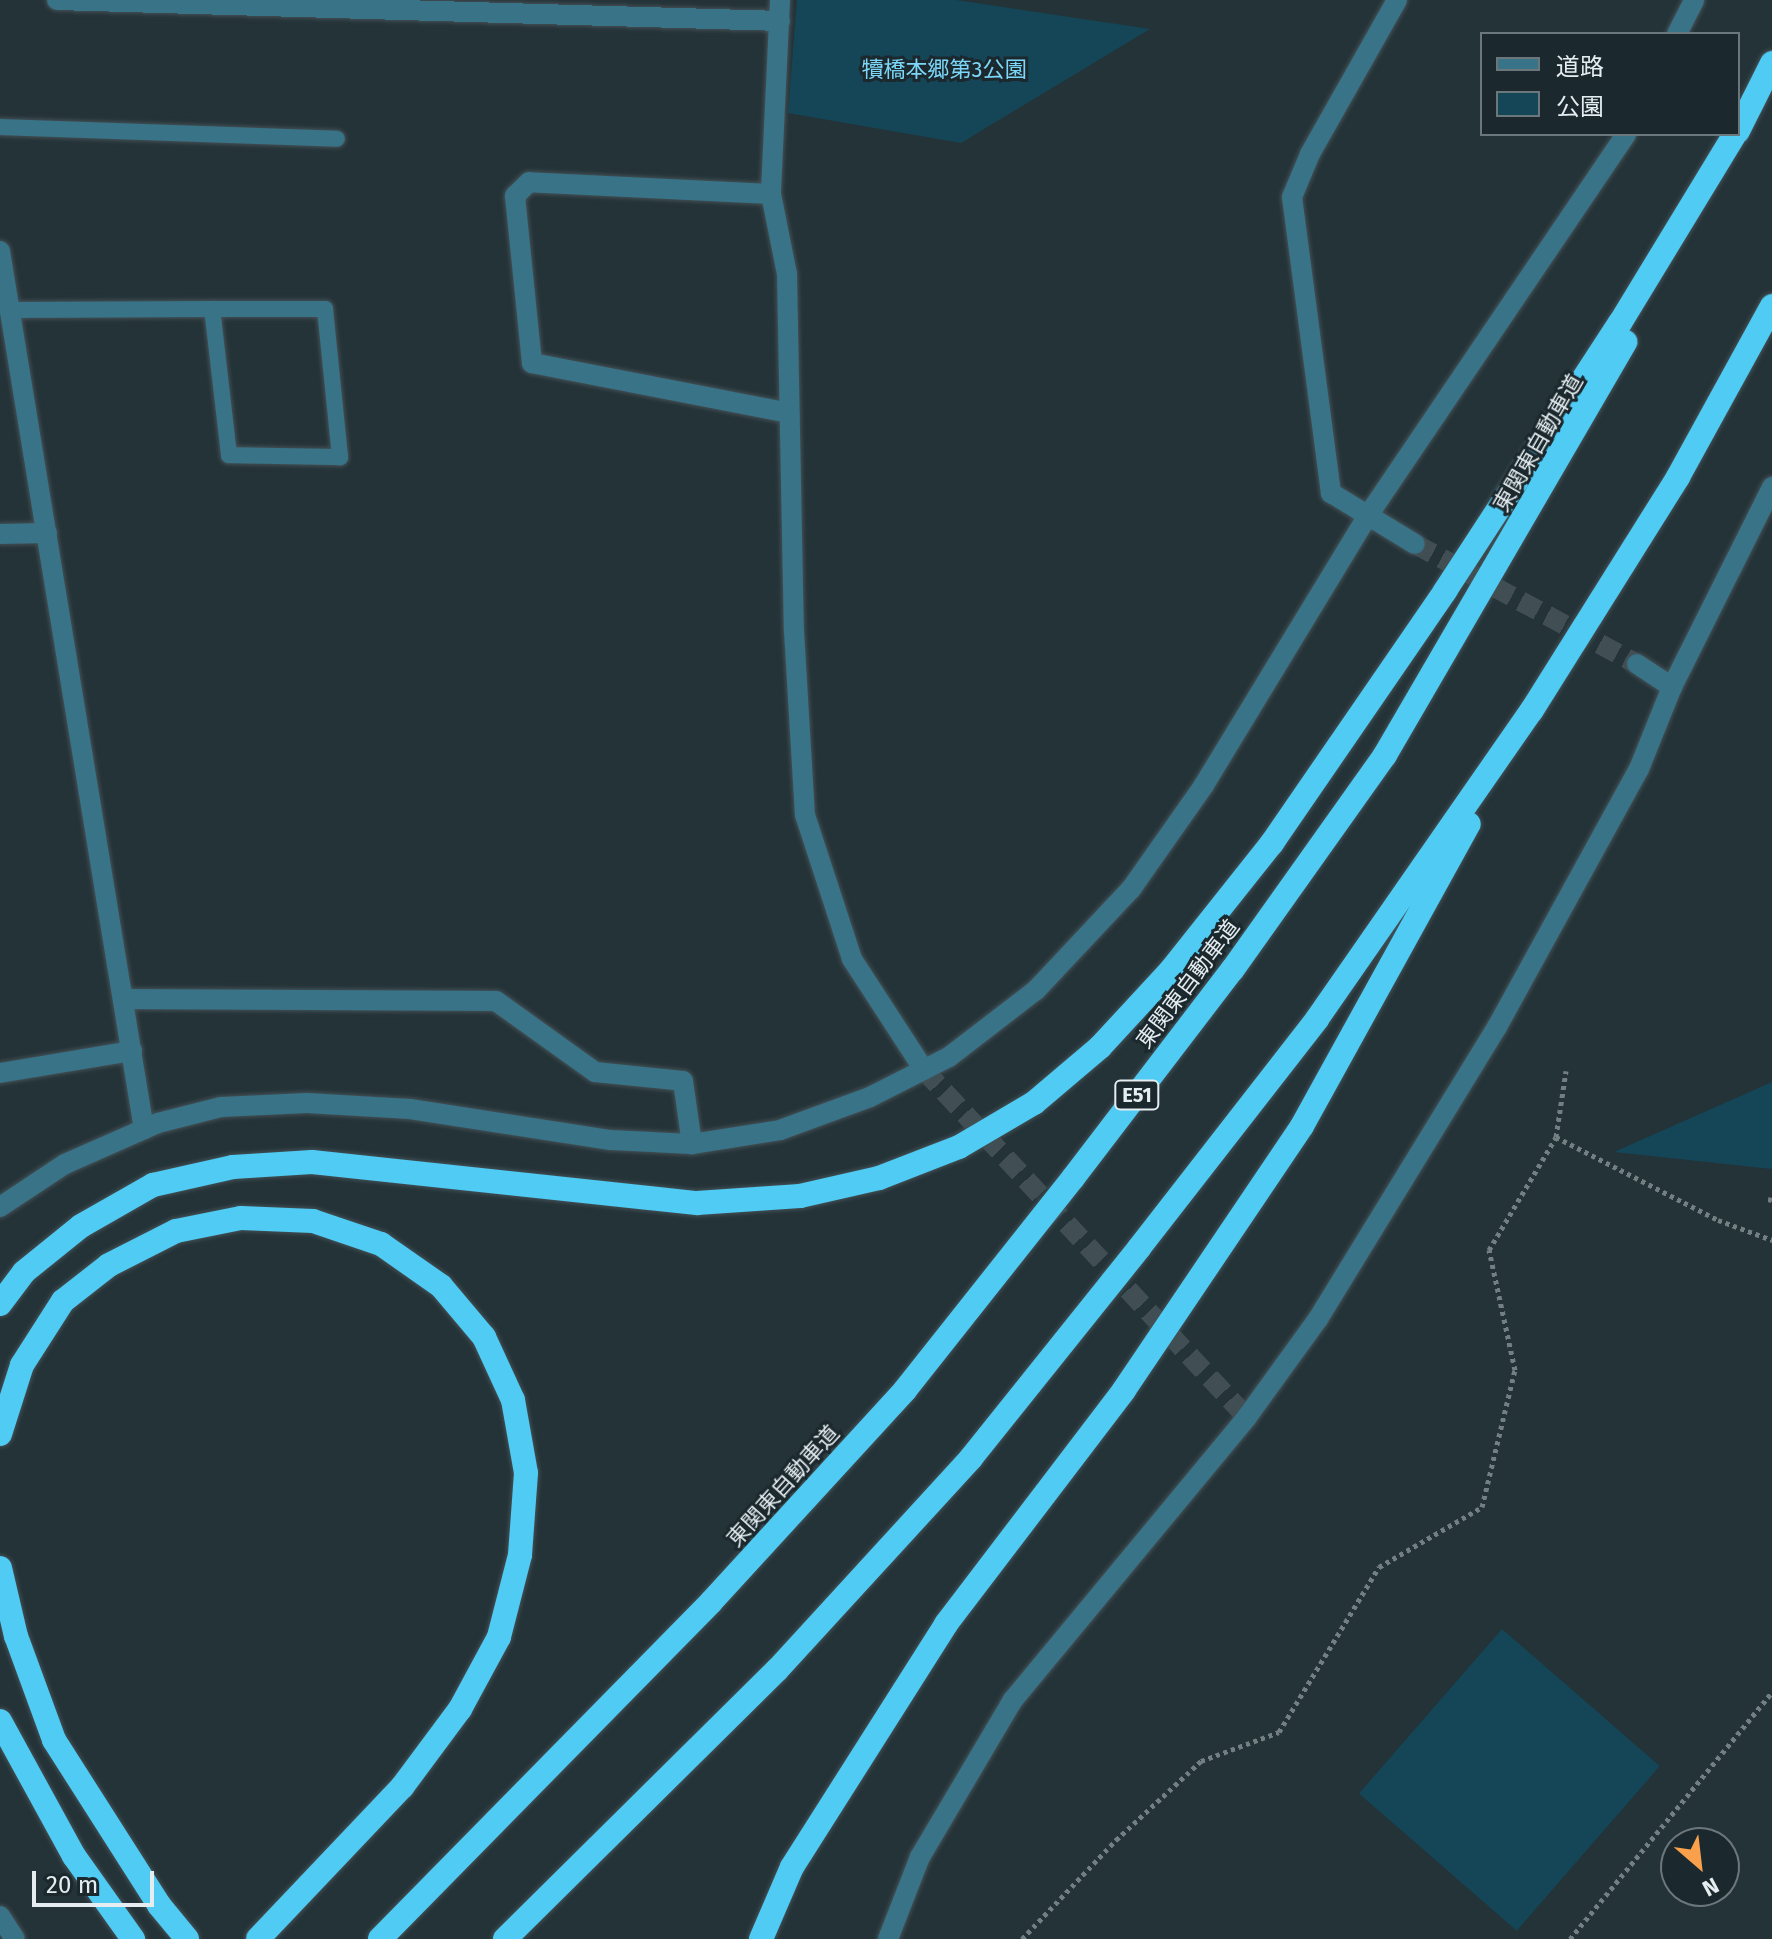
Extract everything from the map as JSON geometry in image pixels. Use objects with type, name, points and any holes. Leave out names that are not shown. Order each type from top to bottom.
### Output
[{"type":"highway","name":"東関東自動車道","points":[[1740,126],[1772,63]]},
{"type":"highway","points":[[0,1304],[24,1272],[81,1226],[153,1185],[233,1167],[312,1162],[697,1203],[800,1196],[879,1178],[959,1147],[1034,1103],[1100,1047],[1171,970],[1272,843],[1445,591],[1620,323],[1734,136]]},
{"type":"highway","name":"東関東自動車道","points":[[380,1939],[711,1602],[905,1390],[1233,969],[1385,755],[1609,371],[1735,136]]},
{"type":"highway","points":[[505,1939],[777,1670],[971,1458],[1317,1019],[1532,710],[1678,477],[1772,306]]},
{"type":"highway","points":[[761,1939],[792,1867],[937,1637],[1124,1390],[1302,1126],[1532,710]]},
{"type":"highway","points":[[0,1434],[22,1365],[63,1301],[109,1265],[176,1231],[241,1218],[313,1221],[367,1239],[441,1286],[484,1337],[513,1400],[526,1473],[520,1555],[499,1637],[460,1709],[402,1787],[305,1893],[258,1939]]},
{"type":"highway","points":[[0,1568],[16,1636],[54,1740],[159,1905],[187,1939]]},
{"type":"highway","points":[[0,1721],[74,1856],[133,1939]]},
{"type":"street","points":[[57,0],[780,10],[771,194],[787,274],[789,413],[805,815],[852,959],[924,1070]]},
{"type":"street","points":[[1397,0],[1310,154],[1292,197],[1331,493],[1415,544]]},
{"type":"street","points":[[1678,32],[1694,0]]},
{"type":"street","points":[[0,1207],[65,1164],[144,1129],[221,1107],[307,1103],[410,1109],[611,1140],[692,1144],[780,1130],[870,1097],[924,1070],[1036,990],[1131,889],[1204,785],[1369,514],[1625,136]]},
{"type":"street","points":[[771,194],[529,182],[515,196],[532,363],[789,413]]},
{"type":"street","points":[[0,251],[144,1129]]},
{"type":"street","points":[[888,1939],[920,1857],[1013,1700],[1220,1456],[1318,1319],[1497,1027],[1639,769],[1672,687],[1772,487]]},
{"type":"street","points":[[0,534],[47,533]]},
{"type":"street","points":[[1637,664],[1672,687]]},
{"type":"street","points":[[124,999],[496,1001],[595,1072],[683,1081],[692,1144]]},
{"type":"street","points":[[0,1073],[132,1051]]},
{"type":"street","points":[[0,1916],[15,1939]]},
{"type":"lane","points":[[0,127],[337,139]]},
{"type":"lane","points":[[10,310],[212,309],[325,309],[340,457],[229,455],[212,309]]},
{"type":"path","points":[[1022,1939],[1116,1840],[1201,1761],[1279,1732],[1379,1567],[1482,1507],[1515,1370],[1489,1250],[1556,1137],[1566,1071]]},
{"type":"path","points":[[1556,1137],[1718,1220],[1772,1240]]},
{"type":"path","points":[[1570,1939],[1772,1692]]},
{"type":"green space","name":"犢橋本郷第3公園","points":[[797,0],[956,0],[1150,29],[961,143],[788,113]]},
{"type":"green space","points":[[1772,1082],[1772,1169],[1614,1152]]},
{"type":"green space","points":[[1502,1629],[1660,1766],[1517,1931],[1359,1794]]},
{"type":"tunnel","points":[[1415,544],[1637,664]]},
{"type":"tunnel","points":[[924,1070],[1247,1417]]}]
